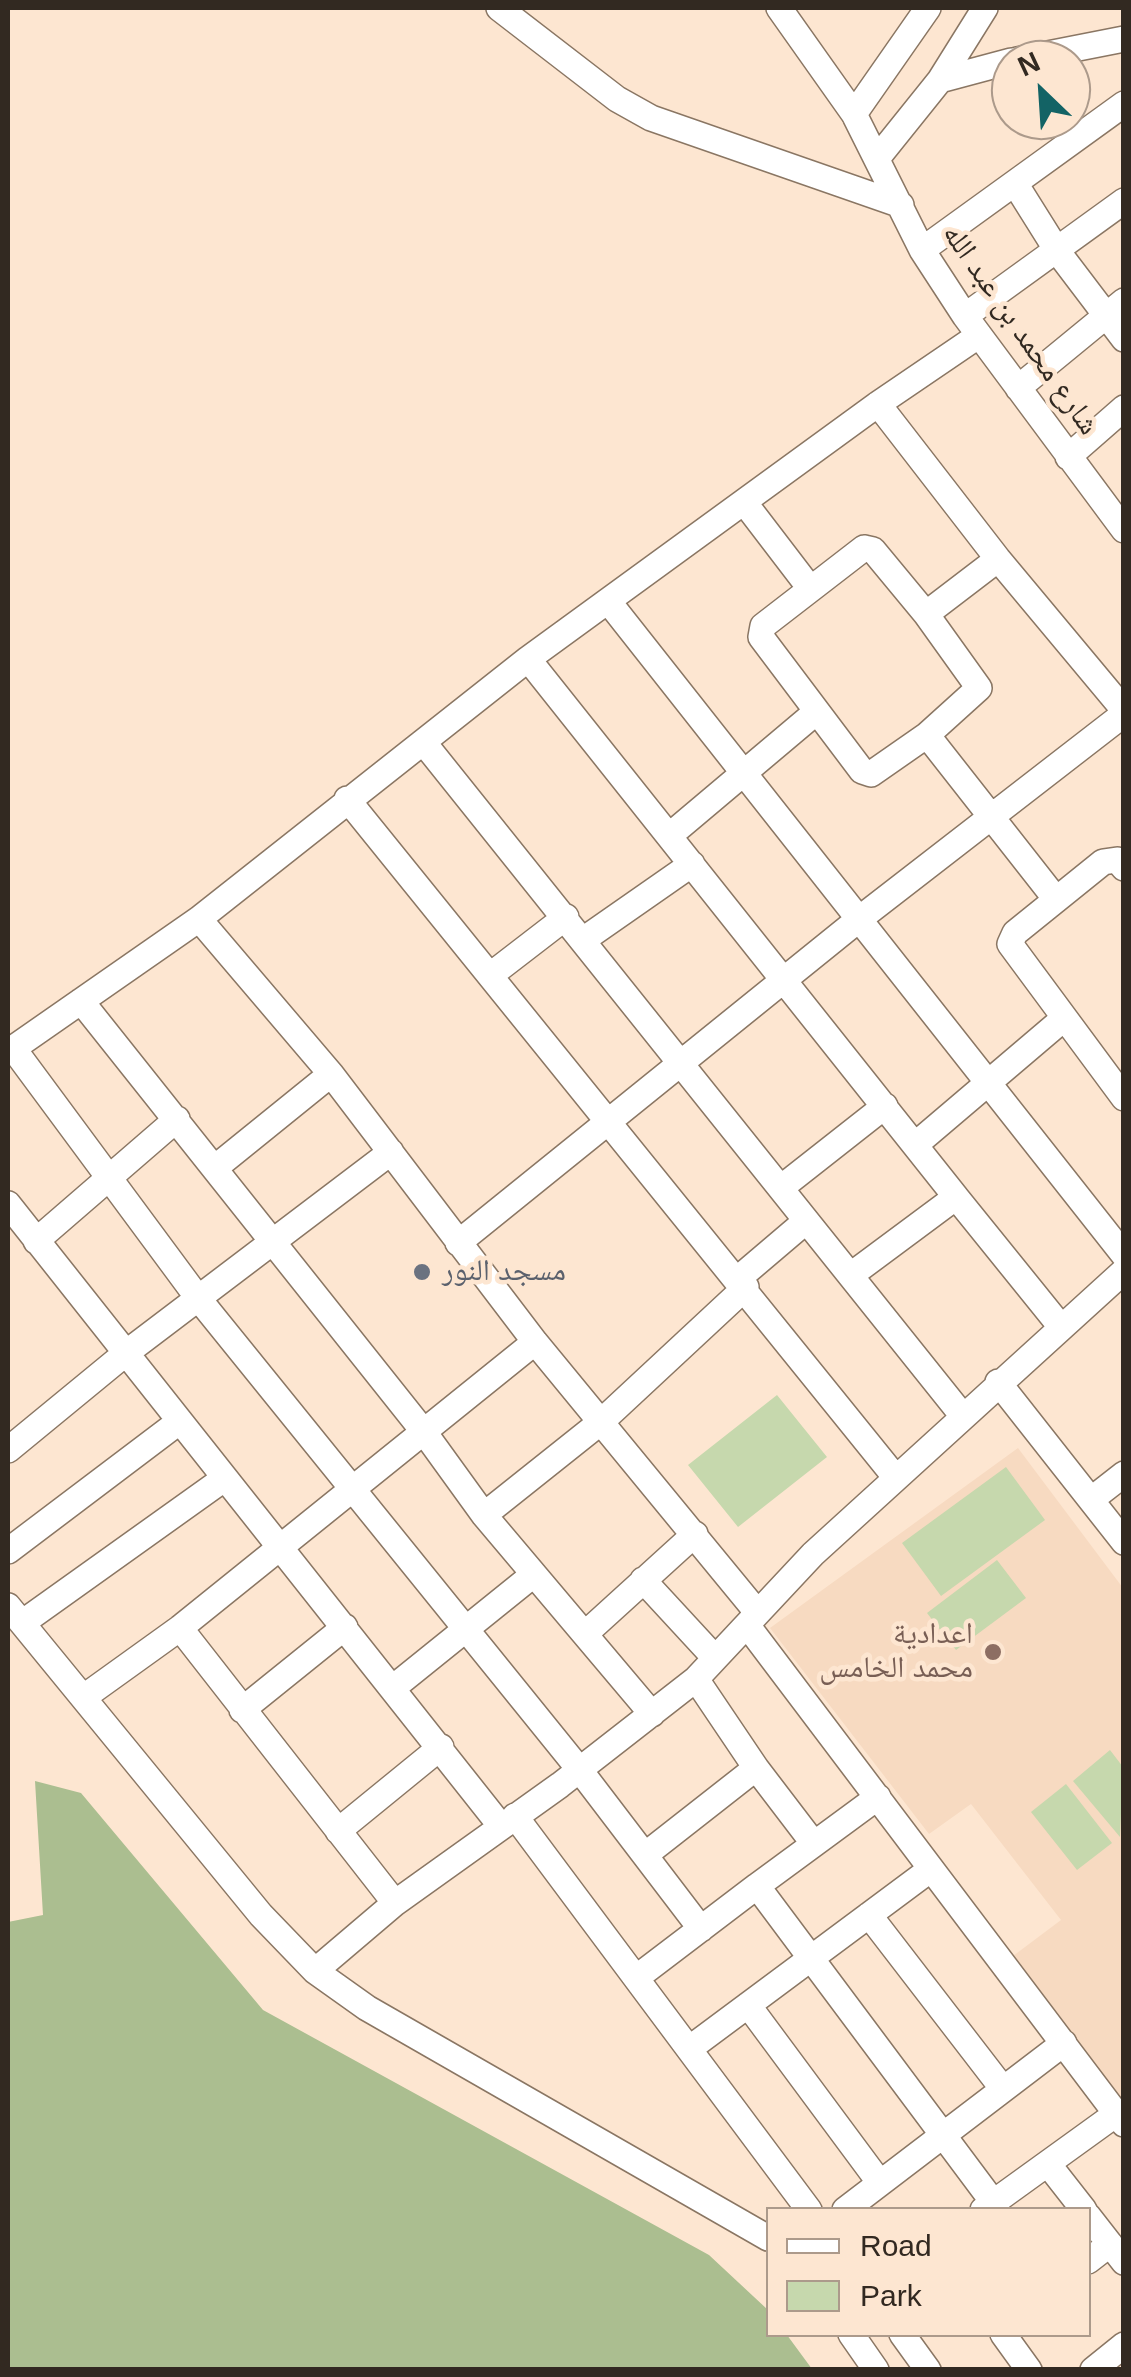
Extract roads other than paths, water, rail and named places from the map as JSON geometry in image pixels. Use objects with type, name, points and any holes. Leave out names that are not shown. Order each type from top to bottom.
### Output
[{"type":"street","points":[[499,8],[617,98],[651,118],[901,205]]},
{"type":"street","name":"شارع محمد بن عبد الله","points":[[779,8],[854,114],[879,156],[922,250],[971,326],[1124,530]]},
{"type":"street","points":[[854,114],[928,8]]},
{"type":"street","points":[[879,156],[940,80],[985,8]]},
{"type":"street","points":[[1091,46],[1124,39]]},
{"type":"street","points":[[940,80],[991,67]]},
{"type":"street","points":[[922,250],[1016,186],[1124,104]]},
{"type":"street","points":[[1016,186],[1058,252],[1114,308],[1124,339]]},
{"type":"street","points":[[700,1929],[580,1770],[198,1298],[10,1050],[198,918],[528,660],[878,404],[1124,201]]},
{"type":"street","points":[[1018,388],[1114,308]]},
{"type":"street","points":[[458,1243],[609,1125],[858,920],[1124,712],[878,404]]},
{"type":"street","points":[[1068,457],[1124,408]]},
{"type":"street","points":[[744,502],[809,587]]},
{"type":"street","points":[[870,548],[926,614],[979,688],[927,735],[876,772],[866,774],[815,712],[761,636],[763,626],[809,587],[860,550],[870,548]]},
{"type":"street","points":[[926,614],[998,559]]},
{"type":"street","points":[[608,601],[1124,1255]]},
{"type":"street","points":[[528,660],[1061,1327]]},
{"type":"street","points":[[669,836],[815,712]]},
{"type":"street","points":[[927,735],[1055,898]]},
{"type":"street","points":[[424,743],[962,1415]]},
{"type":"street","points":[[348,800],[896,1478]]},
{"type":"street","points":[[1124,868],[1116,860],[1106,860],[1055,898],[1015,933],[1010,944],[1062,1020],[1124,1098]]},
{"type":"street","points":[[583,940],[692,864]]},
{"type":"street","points":[[492,974],[566,917]]},
{"type":"street","points":[[198,918],[330,1074],[535,1342],[695,1534],[878,1797],[1120,2119],[988,2206],[944,2133],[757,1886]]},
{"type":"street","points":[[80,1001],[216,1167],[424,1432],[484,1515],[652,1714]]},
{"type":"street","points":[[915,1145],[1062,1020]]},
{"type":"street","points":[[216,1167],[330,1074]]},
{"type":"street","points":[[782,1186],[885,1106]]},
{"type":"street","points":[[36,1241],[177,1119]]},
{"type":"street","points":[[8,1450],[126,1353],[391,1152]]},
{"type":"street","points":[[851,1274],[956,1197]]},
{"type":"street","points":[[8,1204],[440,1747],[508,1820],[636,1978],[807,2207]]},
{"type":"street","points":[[484,1515],[602,1421],[806,1220]]},
{"type":"street","points":[[315,1971],[395,1904],[580,1770],[696,1679],[752,1618],[962,1415],[1124,1272]]},
{"type":"street","points":[[84,1696],[180,1628],[535,1342]]},
{"type":"street","points":[[998,1382],[1124,1542]]},
{"type":"street","points":[[8,1551],[180,1421]]},
{"type":"street","points":[[1092,1499],[1124,1474]]},
{"type":"street","points":[[226,1478],[15,1615],[262,1916],[315,1971],[367,2008],[766,2237]]},
{"type":"street","points":[[585,1634],[695,1534]]},
{"type":"street","points":[[394,1687],[533,1575]]},
{"type":"street","points":[[643,1580],[715,1658]]},
{"type":"street","points":[[242,1710],[345,1626]]},
{"type":"street","points":[[180,1628],[395,1904]]},
{"type":"street","points":[[696,1679],[814,1844]]},
{"type":"street","points":[[338,1831],[440,1747]]},
{"type":"street","points":[[645,1855],[756,1768]]},
{"type":"street","points":[[636,1978],[878,1797]]},
{"type":"street","points":[[689,2049],[932,1870]]},
{"type":"street","points":[[869,1915],[1003,2089]]},
{"type":"street","points":[[748,2005],[880,2183]]},
{"type":"street","points":[[849,2207],[1064,2043]]},
{"type":"street","points":[[1048,2164],[1082,2207]]},
{"type":"street","points":[[1091,2220],[1117,2253],[1091,2261]]},
{"type":"street","points":[[854,2337],[876,2370]]},
{"type":"street","points":[[904,2337],[928,2370]]},
{"type":"street","points":[[1005,2337],[1028,2370]]},
{"type":"street","points":[[1092,2370],[1124,2345]]},
{"type":"place","name":"مسجد النور","points":[[422,1272]]},
{"type":"place","name":"اعدادية محمد الخامس","points":[[993,1652]]}]
